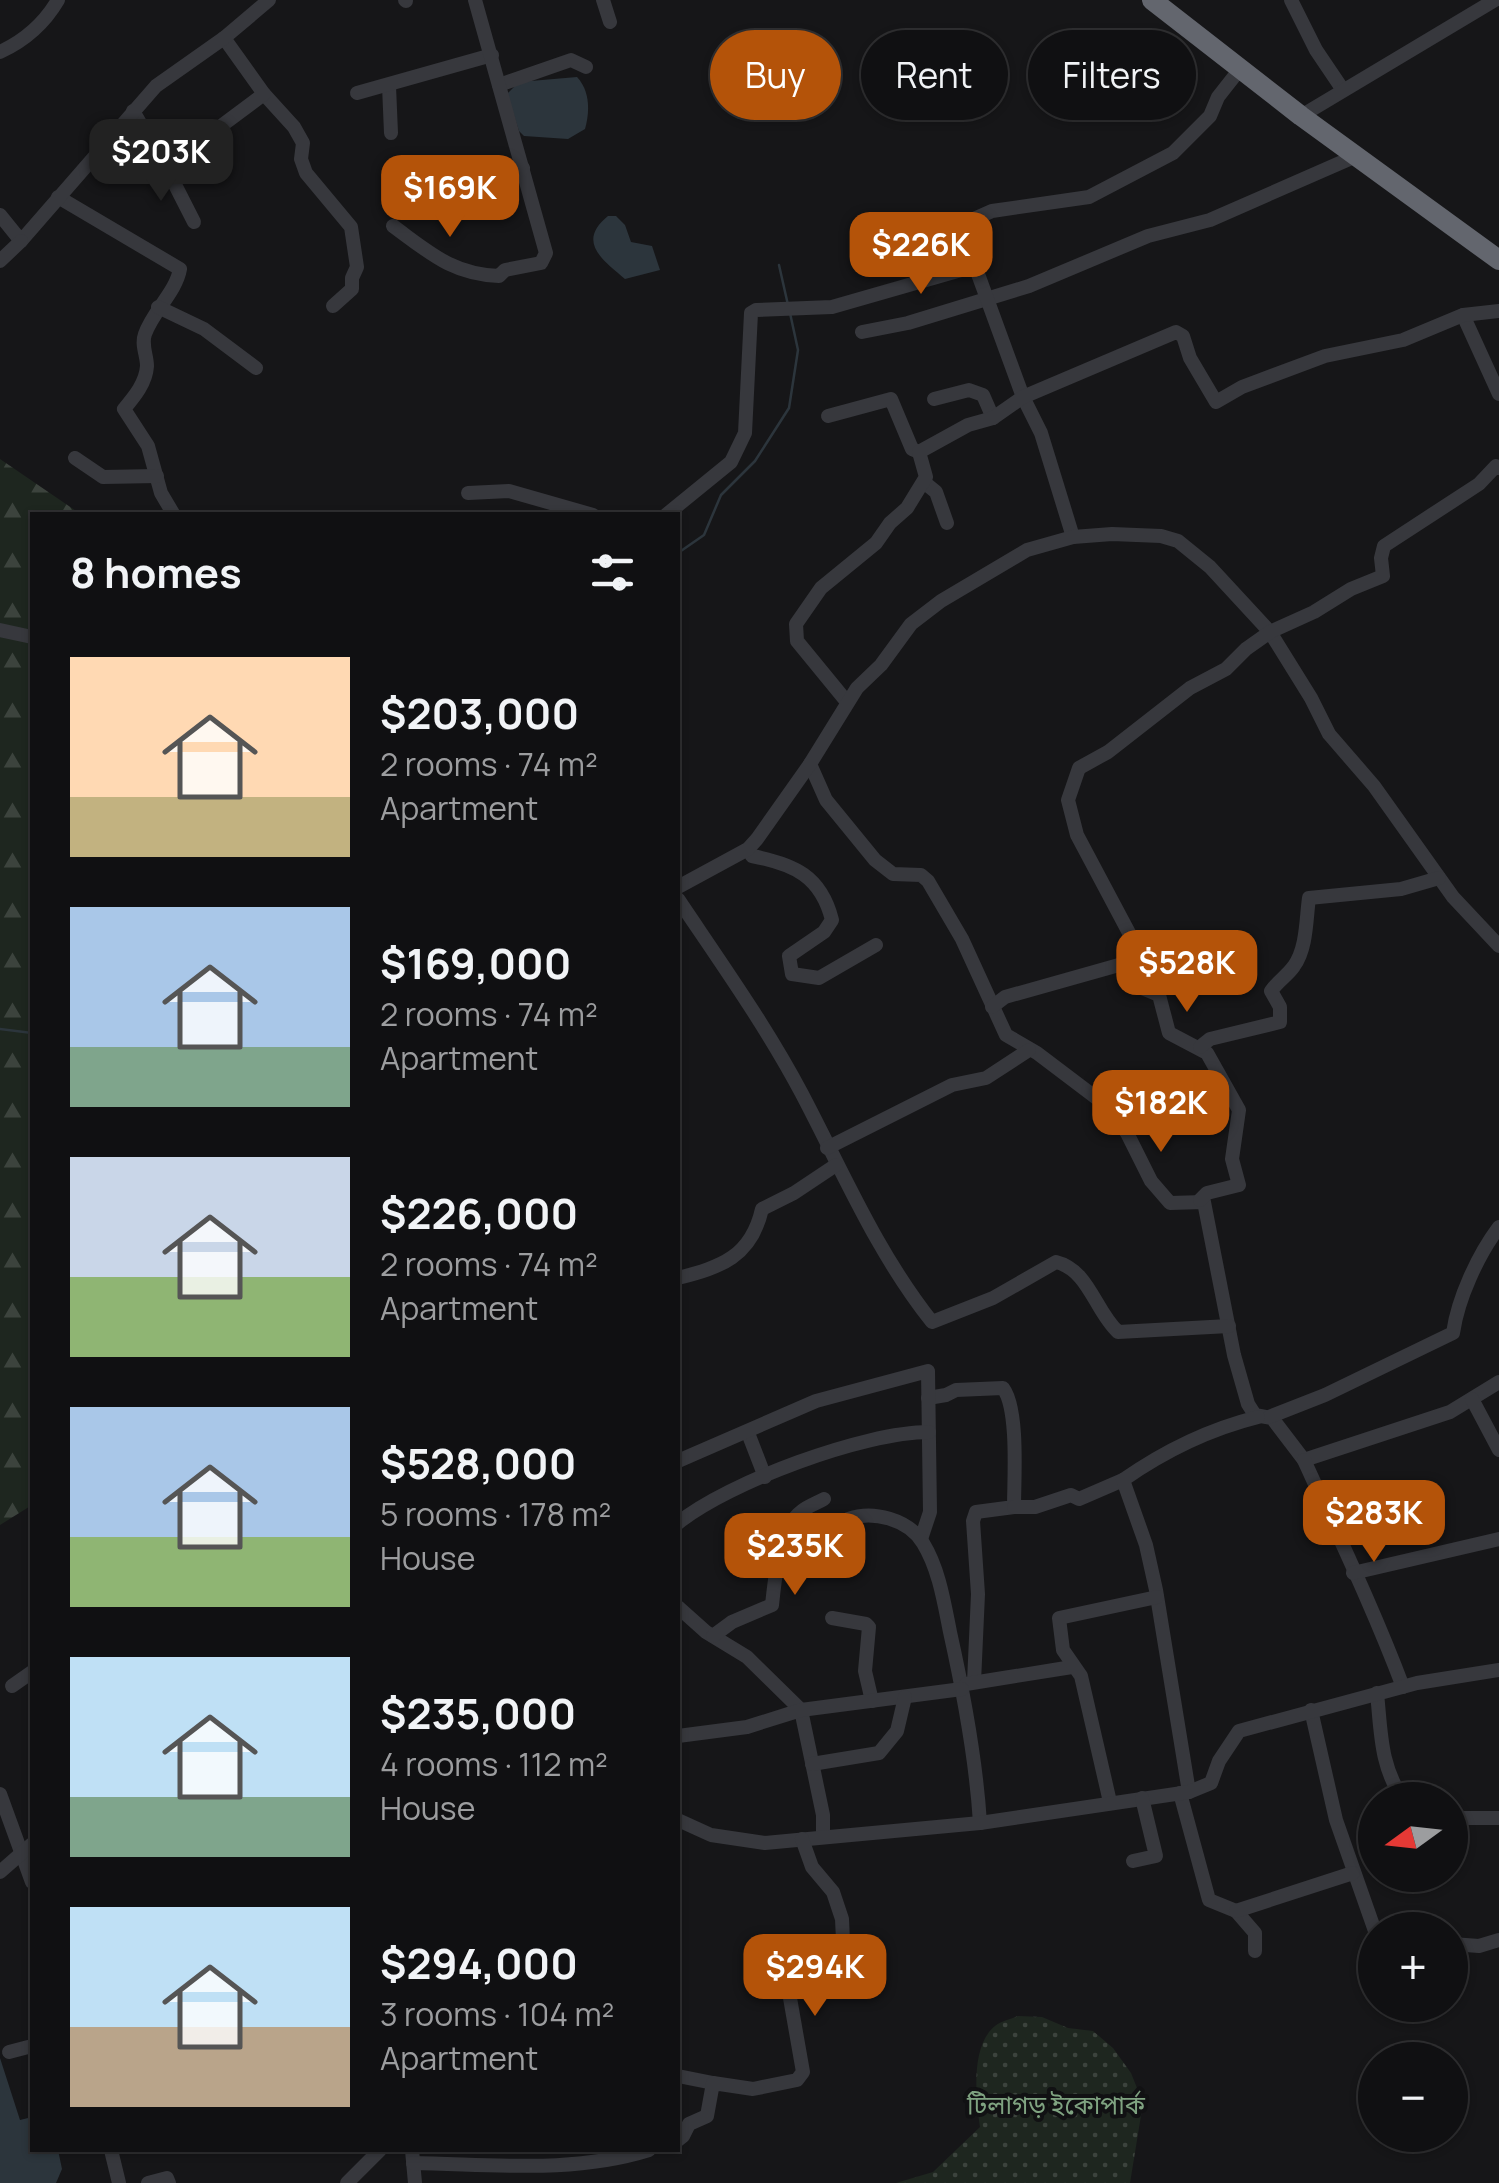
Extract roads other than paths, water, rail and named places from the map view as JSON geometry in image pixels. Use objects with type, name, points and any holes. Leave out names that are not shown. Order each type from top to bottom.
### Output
[{"type":"highway","points":[[1154,1],[1301,116],[1499,260]]},
{"type":"street","points":[[0,52],[28,36],[47,18],[58,0]]},
{"type":"street","points":[[0,261],[156,86],[269,0]]},
{"type":"street","points":[[393,226],[451,268],[471,275],[499,276],[505,270],[541,263],[546,253],[476,0]]},
{"type":"street","points":[[603,0],[610,22]]},
{"type":"street","points":[[1291,0],[1316,50],[1343,90]]},
{"type":"street","points":[[1301,116],[1495,0]]},
{"type":"street","points":[[224,38],[264,94],[294,127],[304,143],[303,167],[351,227],[357,267],[352,289],[334,306]]},
{"type":"street","points":[[356,93],[492,55]]},
{"type":"street","points":[[499,85],[571,60],[586,68]]},
{"type":"street","points":[[1073,537],[1040,433],[962,233],[964,222],[992,211],[1089,196],[1173,153],[1210,116],[1218,97],[1240,69]]},
{"type":"street","points":[[390,86],[391,133]]},
{"type":"street","points":[[166,167],[264,94]]},
{"type":"street","points":[[133,111],[194,222]]},
{"type":"street","points":[[862,332],[908,323],[1054,276],[1148,236],[1210,220],[1356,156]]},
{"type":"street","points":[[490,177],[523,168]]},
{"type":"street","points":[[58,196],[180,269],[144,336],[147,368],[138,393],[124,409],[148,446],[161,493],[172,512]]},
{"type":"street","points":[[0,215],[21,240]]},
{"type":"street","points":[[670,512],[731,462],[746,433],[751,314],[764,309],[832,307],[975,266]]},
{"type":"street","points":[[158,307],[204,329],[256,368]]},
{"type":"street","points":[[919,452],[968,425],[993,418],[1023,397],[1176,332],[1183,336],[1190,358],[1216,402],[1242,387],[1325,356],[1403,340],[1462,315],[1499,310]]},
{"type":"street","points":[[1462,315],[1499,394]]},
{"type":"street","points":[[934,398],[969,390],[982,395],[993,418]]},
{"type":"street","points":[[828,416],[892,399],[912,449],[919,452]]},
{"type":"street","points":[[847,702],[797,640],[796,624],[821,588],[876,542],[925,483],[919,452]]},
{"type":"street","points":[[75,458],[103,477],[157,476]]},
{"type":"street","points":[[992,1007],[1005,997],[1126,963],[1136,946],[1077,835],[1068,800],[1080,768],[1108,752],[1190,688],[1226,669],[1270,632],[1384,576],[1380,558],[1384,546],[1478,484],[1496,466],[1499,468]]},
{"type":"street","points":[[925,483],[936,492],[947,523]]},
{"type":"street","points":[[468,493],[509,491],[582,512]]},
{"type":"street","points":[[680,886],[748,849],[768,828],[865,678],[881,665],[912,624],[941,601],[1027,550],[1073,537],[1160,536],[1178,541],[1210,566],[1270,632],[1329,734],[1374,786],[1438,878],[1499,946]]},
{"type":"street","points":[[0,630],[30,637]]},
{"type":"street","points":[[810,764],[826,800],[875,860],[892,874],[921,875],[928,881],[962,939],[1006,1035],[1106,1106],[1127,1133],[1150,1180],[1170,1204],[1200,1200],[1206,1193],[1239,1185],[1232,1159],[1239,1110],[1223,1086],[1216,1064],[1200,1047],[1170,1033],[1159,995],[1135,985],[1126,963]]},
{"type":"street","points":[[748,849],[752,856],[794,866],[823,892],[828,903],[832,920],[824,932],[789,956],[792,974],[819,978],[876,946]]},
{"type":"street","points":[[1200,1047],[1210,1038],[1280,1022],[1280,1007],[1271,991],[1294,967],[1308,898],[1401,889],[1438,878]]},
{"type":"street","points":[[680,902],[758,1018],[801,1092],[858,1210],[932,1322],[993,1298],[1056,1262],[1073,1270],[1088,1286],[1118,1332],[1228,1326]]},
{"type":"street","points":[[827,1148],[952,1085],[986,1078],[1029,1050]]},
{"type":"street","points":[[680,1277],[734,1259],[757,1230],[762,1209],[836,1164]]},
{"type":"street","points":[[1200,1200],[1208,1209],[1228,1326],[1248,1404],[1304,1460],[1379,1623],[1403,1687]]},
{"type":"street","points":[[965,1686],[978,1594],[973,1521],[976,1512],[1036,1507],[1071,1495],[1078,1498],[1123,1480],[1222,1426],[1264,1417],[1325,1395],[1453,1333],[1458,1302],[1472,1280],[1484,1246],[1499,1227]]},
{"type":"street","points":[[680,1460],[816,1401],[928,1371],[930,1512],[921,1539]]},
{"type":"street","points":[[1304,1460],[1435,1417],[1499,1382]]},
{"type":"street","points":[[928,1398],[978,1388],[1003,1388],[1008,1394],[1016,1474],[1014,1507]]},
{"type":"street","points":[[1472,1399],[1499,1450]]},
{"type":"street","points":[[680,1521],[700,1506],[840,1447],[908,1432],[929,1432]]},
{"type":"street","points":[[748,1433],[765,1477]]},
{"type":"street","points":[[1123,1480],[1146,1545],[1157,1597],[1184,1793],[1209,1900],[1236,1911],[1255,1933],[1255,1951]]},
{"type":"street","points":[[713,1636],[732,1622],[772,1605],[787,1528],[799,1512],[824,1499]]},
{"type":"street","points":[[782,1548],[826,1557],[848,1519],[862,1514],[899,1522],[921,1539],[935,1566],[965,1686],[976,1757],[980,1823]]},
{"type":"street","points":[[1353,1573],[1499,1540]]},
{"type":"street","points":[[1110,1802],[1080,1676],[1063,1650],[1058,1618],[1157,1597]]},
{"type":"street","points":[[680,1609],[747,1657],[801,1710],[823,1837]]},
{"type":"street","points":[[832,1618],[868,1627],[865,1671],[872,1701]]},
{"type":"street","points":[[680,1736],[748,1727],[801,1710],[1072,1667]]},
{"type":"street","points":[[680,1821],[711,1835],[765,1843],[980,1823],[1184,1793],[1211,1784],[1219,1761],[1239,1731],[1377,1693],[1499,1670]]},
{"type":"street","points":[[12,1686],[30,1673]]},
{"type":"street","points":[[1377,1693],[1381,1747],[1394,1782]]},
{"type":"street","points":[[812,1764],[879,1753],[897,1732],[905,1696]]},
{"type":"street","points":[[1311,1710],[1336,1820],[1368,1912]]},
{"type":"street","points":[[0,1794],[27,1849],[0,1872]]},
{"type":"street","points":[[1133,1862],[1156,1856],[1142,1798]]},
{"type":"street","points":[[1468,1818],[1499,1818]]},
{"type":"street","points":[[680,2076],[754,2089],[797,2080],[803,2072],[792,1992],[838,1989],[845,1984],[842,1919],[832,1892],[812,1867],[802,1839]]},
{"type":"street","points":[[1236,1911],[1353,1873]]},
{"type":"street","points":[[1468,1945],[1499,1940]]},
{"type":"street","points":[[9,2052],[30,2047]]},
{"type":"street","points":[[680,2138],[688,2124],[706,2116],[712,2083]]},
{"type":"street","points":[[111,2152],[119,2183]]},
{"type":"street","points":[[347,2183],[378,2152]]},
{"type":"street","points":[[414,2183],[412,2157],[548,2167],[639,2152]]},
{"type":"street","points":[[148,2183],[167,2178],[169,2183]]},
{"type":"waterway","points":[[779,265],[788,305]]},
{"type":"waterway","points":[[680,552],[704,535],[721,495],[755,461],[789,408],[798,350],[790,313]]},
{"type":"waterway","points":[[0,1029],[30,1033]]},
{"type":"park label","name":"টিলাগড় ইকোপার্ক","points":[[1056,2105]]}]
